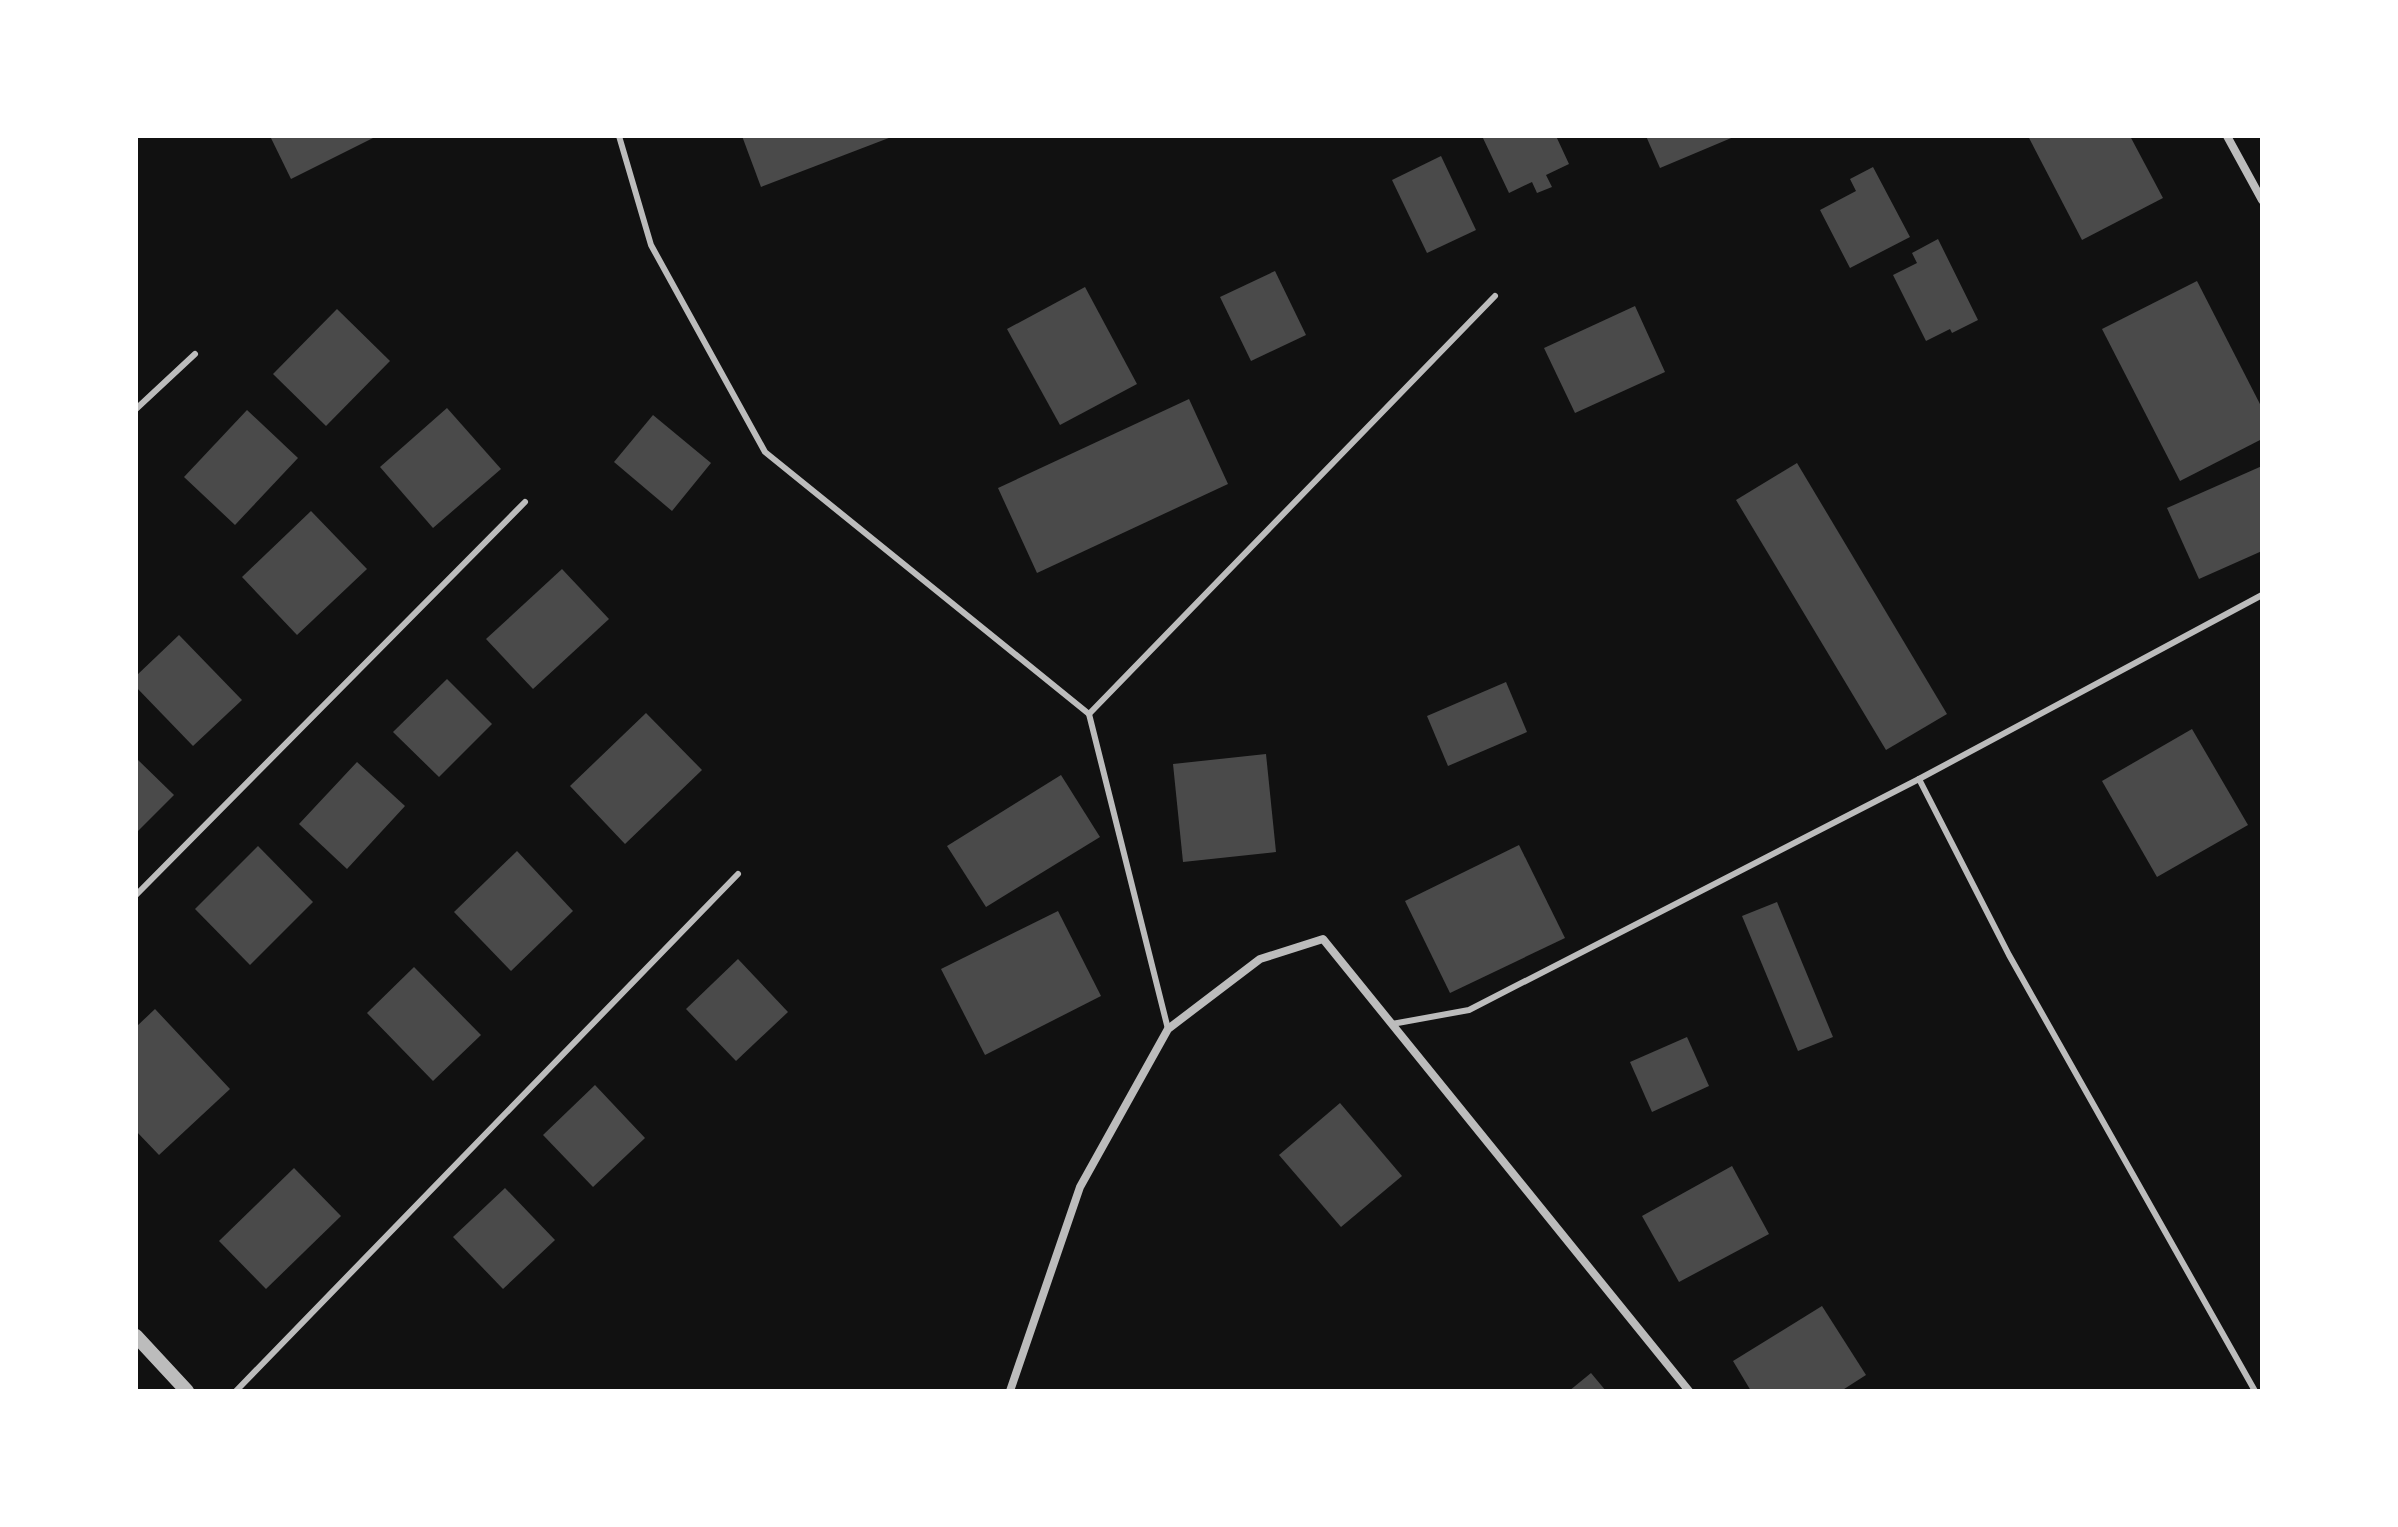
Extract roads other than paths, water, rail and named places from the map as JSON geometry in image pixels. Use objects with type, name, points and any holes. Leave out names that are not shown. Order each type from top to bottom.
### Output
[{"type":"street","points":[[2227,136],[2262,200]]},
{"type":"street","points":[[1010,1391],[1080,1187],[1168,1029],[1260,959],[1323,939],[1689,1391]]},
{"type":"street","points":[[136,1336],[187,1391]]},
{"type":"lane","points":[[619,136],[651,245],[765,452],[1089,714],[1168,1029]]},
{"type":"lane","points":[[1089,714],[1495,296]]},
{"type":"lane","points":[[136,409],[195,354]]},
{"type":"lane","points":[[136,895],[525,502]]},
{"type":"lane","points":[[1392,1024],[1469,1010],[1919,779],[2262,595]]},
{"type":"lane","points":[[1919,779],[2009,955],[2255,1391]]},
{"type":"lane","points":[[236,1391],[738,874]]}]
